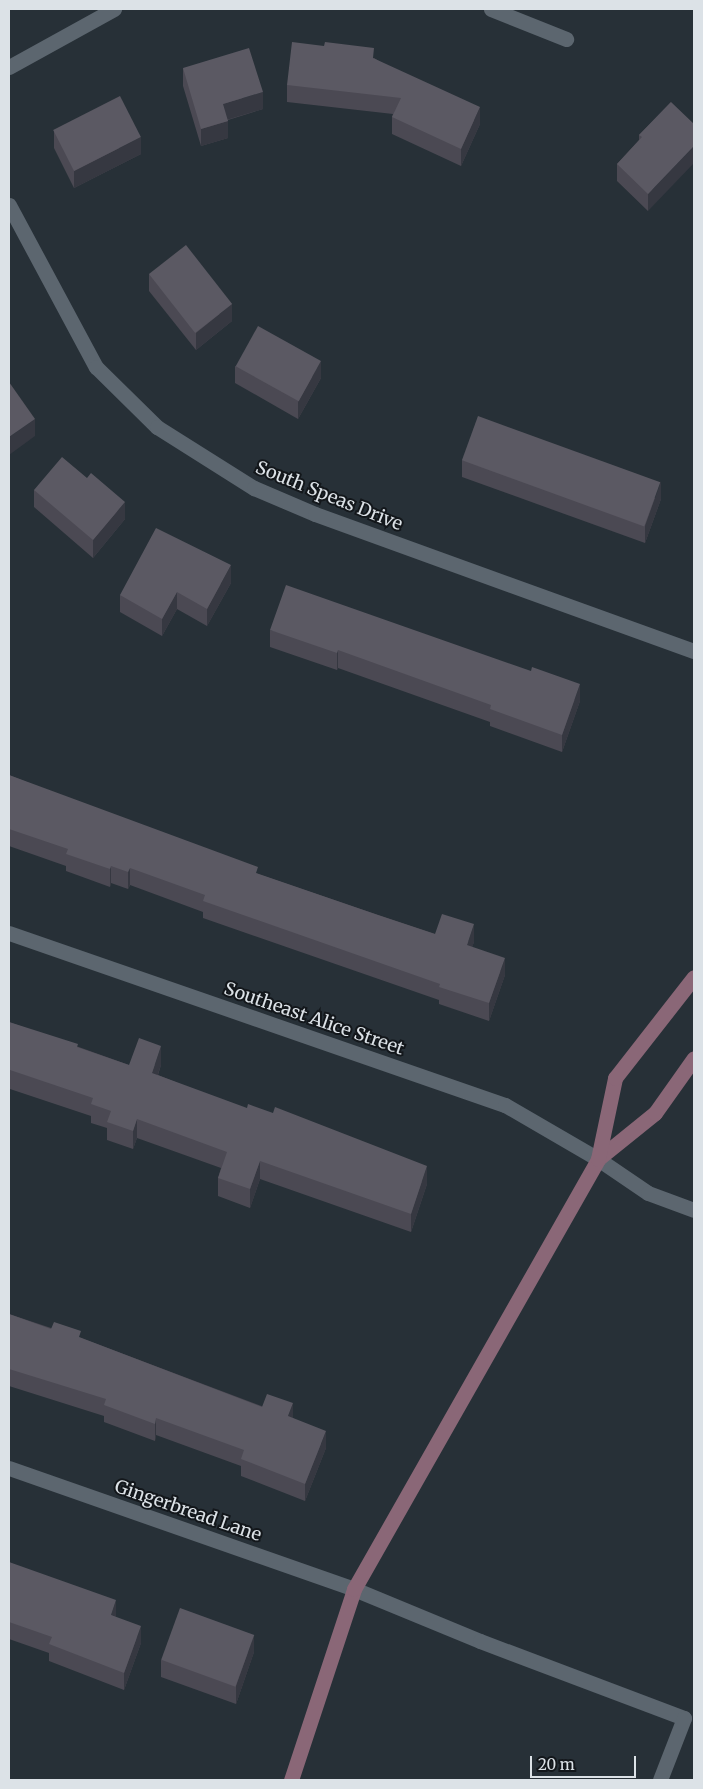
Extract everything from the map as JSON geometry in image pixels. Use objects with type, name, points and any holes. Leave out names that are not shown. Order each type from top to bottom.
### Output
[{"type":"main road","points":[[291,1780],[354,1589],[598,1160],[616,1078],[694,977]]},
{"type":"main road","points":[[598,1160],[655,1113],[694,1058]]},
{"type":"street","points":[[9,67],[114,9]]},
{"type":"street","points":[[491,9],[566,39]]},
{"type":"street","name":"South Speas Drive","points":[[9,205],[96,366],[157,427],[254,488],[316,514],[694,651]]},
{"type":"street","name":"Southeast Alice Street","points":[[9,932],[505,1106],[598,1160],[648,1193],[694,1210]]},
{"type":"street","name":"Gingerbread Lane","points":[[9,1468],[354,1589],[480,1641],[684,1718],[660,1780]]},
{"type":"building","points":[[292,42],[324,46],[325,42],[374,48],[373,58],[480,107],[461,149],[392,117],[401,98],[287,85]]},
{"type":"building","points":[[249,48],[263,92],[223,104],[228,121],[201,129],[183,68]]},
{"type":"building","points":[[120,96],[141,137],[74,171],[53,130]]},
{"type":"building","points":[[671,102],[694,124],[694,146],[648,194],[617,164],[642,137],[639,135]]},
{"type":"building","points":[[186,245],[232,304],[195,333],[149,274]]},
{"type":"building","points":[[258,326],[321,361],[299,401],[236,366]]},
{"type":"building","points":[[9,382],[35,419],[9,437]]},
{"type":"building","points":[[478,416],[660,482],[644,527],[462,460]]},
{"type":"building","points":[[62,457],[87,478],[91,473],[125,502],[93,540],[34,490]]},
{"type":"building","points":[[156,528],[231,565],[207,609],[177,592],[162,619],[120,595]]},
{"type":"building","points":[[286,585],[531,671],[532,667],[580,684],[562,735],[490,709],[491,705],[338,650],[337,653],[270,630]]},
{"type":"building","points":[[9,775],[258,867],[256,873],[435,934],[442,914],[474,924],[467,945],[505,958],[489,1003],[439,987],[440,984],[203,901],[205,895],[130,868],[128,872],[111,866],[110,869],[66,854],[68,849],[9,829]]},
{"type":"building","points":[[9,1022],[78,1044],[77,1047],[129,1065],[139,1038],[161,1046],[152,1073],[247,1108],[248,1104],[273,1113],[275,1107],[427,1166],[411,1214],[260,1161],[250,1189],[218,1178],[227,1152],[137,1119],[133,1131],[107,1122],[111,1111],[91,1104],[93,1098],[10,1070],[9,1075]]},
{"type":"building","points":[[9,1314],[51,1329],[54,1322],[81,1331],[79,1337],[262,1407],[267,1394],[293,1403],[288,1416],[326,1431],[305,1484],[241,1459],[244,1450],[156,1418],[155,1424],[104,1405],[106,1399],[9,1369]]},
{"type":"building","points":[[9,1562],[116,1600],[111,1615],[141,1626],[124,1673],[49,1644],[52,1637],[9,1622]]},
{"type":"building","points":[[180,1608],[254,1635],[235,1687],[161,1660]]}]
